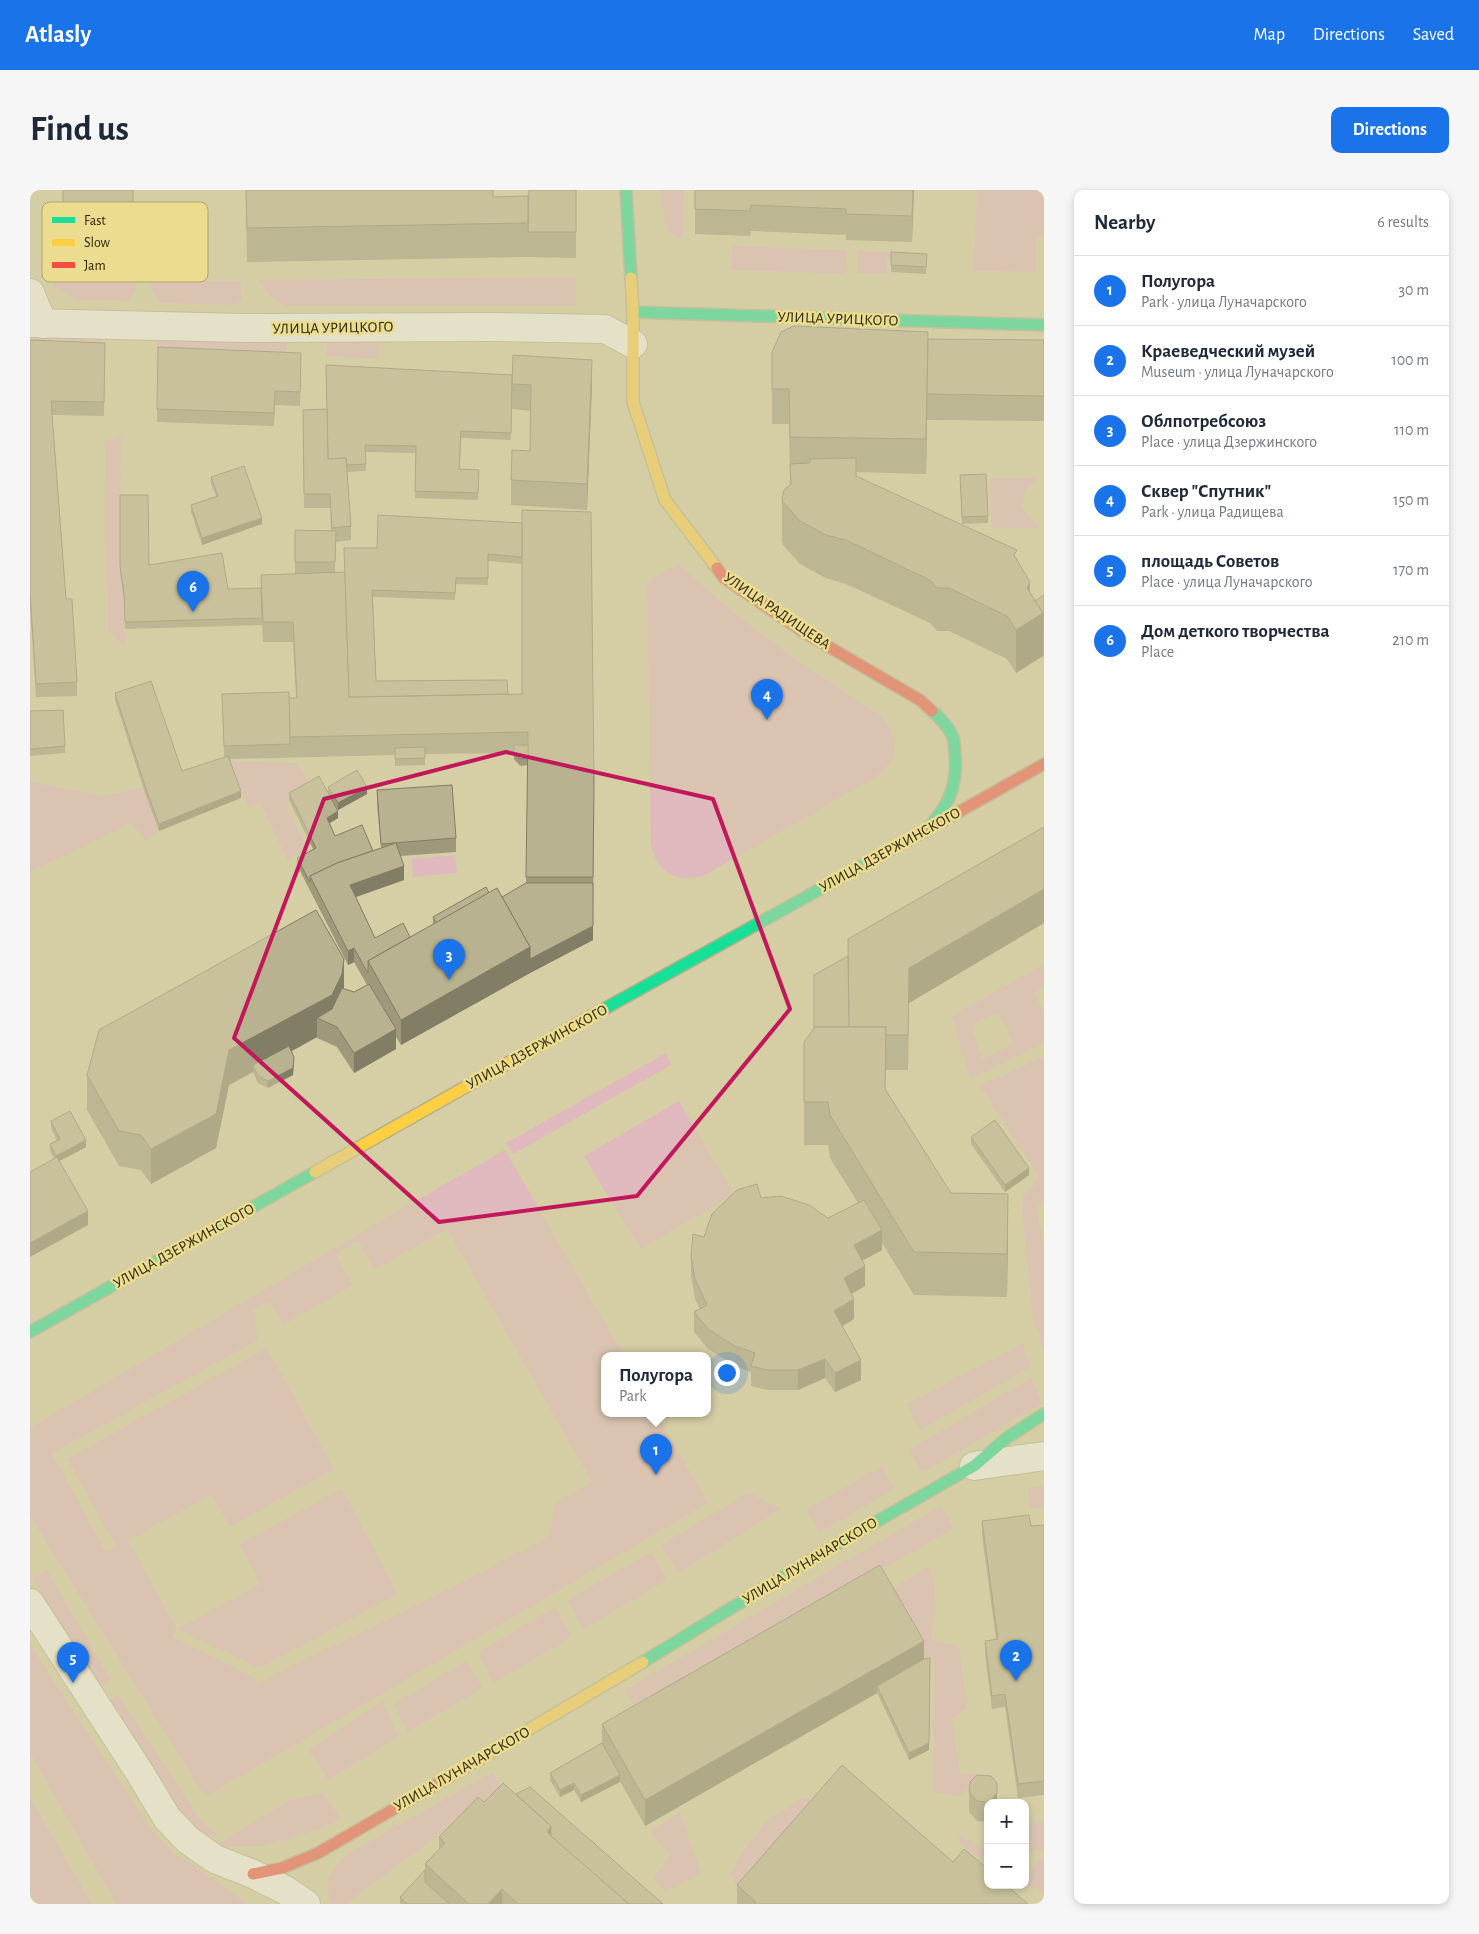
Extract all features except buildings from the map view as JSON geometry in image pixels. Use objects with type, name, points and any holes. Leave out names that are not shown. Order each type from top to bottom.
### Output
[{"type":"main road","name":"УЛИЦА РАДИЩЕВА","points":[[626,190],[633,344],[632,402],[665,500],[724,578],[805,633],[920,700],[940,718],[953,736],[956,766],[955,783],[943,810],[926,831]]},
{"type":"main road","name":"УЛИЦА УРИЦКОГО","points":[[632,312],[1044,326]]},
{"type":"main road","name":"УЛИЦА ДЗЕРЖИНСКОГО","points":[[30,1332],[1044,764]]},
{"type":"main road","name":"УЛИЦА ЛУНАЧАРСКОГО","points":[[253,1874],[282,1868],[318,1853],[606,1685],[809,1560],[974,1466],[1008,1438],[1044,1414]]},
{"type":"street","points":[[30,292],[37,323]]},
{"type":"street","name":"УЛИЦА УРИЦКОГО","points":[[37,323],[245,328],[605,328],[633,344]]},
{"type":"street","points":[[974,1466],[1044,1456]]},
{"type":"street","points":[[30,1603],[167,1818],[188,1840],[215,1859],[253,1874],[285,1890],[306,1904]]},
{"type":"highlighted area","points":[[506,752],[713,799],[790,1009],[637,1196],[439,1222],[234,1038],[324,799]]},
{"type":"shaded area","points":[[661,190],[684,190],[683,240],[669,232]]},
{"type":"shaded area","points":[[977,190],[1044,190],[1044,236],[1036,236],[1036,272],[973,271]]},
{"type":"shaded area","points":[[732,246],[847,250],[846,274],[731,270]]},
{"type":"shaded area","points":[[857,251],[926,253],[926,258],[887,258],[887,274],[857,273]]},
{"type":"shaded area","points":[[576,277],[576,306],[284,306],[271,298],[258,280]]},
{"type":"shaded area","points":[[241,281],[242,298],[236,305],[161,303],[153,292],[150,282]]},
{"type":"shaded area","points":[[51,282],[136,282],[136,287],[130,301],[76,300]]},
{"type":"shaded area","points":[[30,329],[102,331],[103,346],[30,342]]},
{"type":"shaded area","points":[[157,334],[287,338],[287,353],[156,349]]},
{"type":"shaded area","points":[[327,341],[379,343],[378,359],[326,356]]},
{"type":"shaded area","points":[[121,435],[120,573],[124,599],[125,647],[108,630],[105,441]]},
{"type":"shaded area","points":[[990,478],[1038,478],[1024,493],[1022,502],[1026,512],[1038,528],[991,528]]},
{"type":"shaded area","points":[[678,565],[732,611],[785,652],[881,716],[892,733],[895,749],[889,764],[874,778],[703,876],[693,878],[676,877],[669,874],[658,862],[651,844],[647,585],[651,579]]},
{"type":"shaded area","points":[[231,761],[296,763],[305,775],[308,783],[289,800],[287,808],[308,849],[288,861],[260,803],[249,807],[245,800]]},
{"type":"shaded area","points":[[30,780],[32,782],[104,796],[143,787],[159,831],[146,841],[131,823],[30,872]]},
{"type":"shaded area","points":[[455,855],[457,873],[413,877],[412,859]]},
{"type":"shaded area","points":[[1044,964],[1044,986],[1034,992],[1044,1012],[1044,1043],[970,1078],[952,1016]],"holes":[[[998,1012],[1013,1044],[982,1059],[972,1025]]]},
{"type":"shaded area","points":[[666,1053],[671,1065],[513,1154],[506,1143]]},
{"type":"shaded area","points":[[1044,1056],[1044,1204],[1036,1207],[1044,1242],[1044,1353],[1033,1317],[1022,1210],[1023,1196],[1035,1184],[1038,1175],[980,1086]]},
{"type":"shaded area","points":[[679,1101],[734,1194],[640,1249],[584,1156]]},
{"type":"shaded area","points":[[505,1150],[622,1352],[601,1352],[601,1417],[659,1417],[708,1503],[205,1797],[30,1516],[30,1428],[396,1212]],"holes":[[[447,1229],[592,1482],[556,1503],[549,1537],[257,1684],[254,1677],[172,1637],[177,1629],[128,1540],[212,1495],[230,1527],[334,1469],[267,1348],[67,1459],[116,1547],[106,1552],[52,1453],[258,1340],[253,1310],[270,1302],[283,1325],[353,1285],[336,1254],[358,1241],[374,1270]]]},
{"type":"shaded area","points":[[1023,1344],[1030,1367],[919,1431],[907,1404]]},
{"type":"shaded area","points":[[1031,1378],[1043,1403],[922,1473],[909,1450]]},
{"type":"shaded area","points":[[882,1466],[894,1489],[819,1533],[806,1510]]},
{"type":"shaded area","points":[[1044,1486],[1044,1507],[1030,1509],[1027,1488]]},
{"type":"shaded area","points":[[342,1489],[398,1594],[259,1668],[177,1629],[260,1584],[239,1544]]},
{"type":"shaded area","points":[[749,1492],[781,1509],[678,1573],[661,1545]]},
{"type":"shaded area","points":[[942,1505],[954,1528],[637,1712],[625,1690]]},
{"type":"shaded area","points":[[652,1552],[667,1580],[583,1629],[567,1600]]},
{"type":"shaded area","points":[[929,1567],[935,1588],[932,1640],[959,1646],[967,1708],[952,1719],[960,1773],[983,1775],[959,1797],[934,1792],[934,1663],[926,1659],[889,1590]]},
{"type":"shaded area","points":[[47,1570],[111,1680],[98,1690],[33,1578]]},
{"type":"shaded area","points":[[555,1607],[572,1636],[494,1683],[478,1653]]},
{"type":"shaded area","points":[[30,1644],[148,1825],[177,1857],[186,1860],[248,1904],[116,1904],[30,1753]]},
{"type":"shaded area","points":[[466,1661],[483,1688],[407,1732],[394,1704]]},
{"type":"shaded area","points":[[119,1695],[197,1815],[217,1835],[204,1844],[191,1834],[105,1704]]},
{"type":"shaded area","points":[[383,1701],[398,1737],[328,1780],[308,1750]]},
{"type":"shaded area","points":[[493,1772],[502,1788],[346,1904],[332,1904],[328,1880],[338,1862],[344,1857]]},
{"type":"shaded area","points":[[322,1793],[341,1818],[320,1829],[264,1846],[212,1847],[290,1800]]},
{"type":"shaded area","points":[[828,1794],[739,1897],[731,1872],[743,1851],[767,1821],[801,1799]]},
{"type":"shaded area","points":[[30,1797],[92,1904],[37,1904],[30,1893]]},
{"type":"shaded area","points":[[680,1812],[701,1873],[666,1891],[653,1879],[670,1855],[650,1832]]},
{"type":"shaded area","points":[[1029,1821],[1044,1823],[1044,1849],[1031,1852],[1029,1854]]},
{"type":"shaded area","points":[[955,1833],[984,1849],[984,1862],[962,1845]]},
{"type":"shaded area","points":[[1044,1859],[1044,1893],[1029,1885],[1029,1873],[1036,1861]]},
{"type":"traffic: fast","points":[[626,190],[631,278]]},
{"type":"traffic: fast","points":[[633,312],[1044,325]]},
{"type":"traffic: fast","points":[[584,1020],[925,831],[940,814],[950,796],[956,766],[953,737],[946,725],[932,711]]},
{"type":"traffic: fast","points":[[30,1332],[315,1172]]},
{"type":"traffic: fast","points":[[643,1662],[818,1555],[974,1466],[1008,1437],[1044,1414]]},
{"type":"traffic: slow","points":[[631,278],[633,402],[665,500],[717,568]]},
{"type":"traffic: slow","points":[[315,1172],[584,1020]]},
{"type":"traffic: slow","points":[[437,1784],[643,1662]]},
{"type":"traffic: jam","points":[[717,568],[724,578],[805,633],[920,700],[932,711]]},
{"type":"traffic: jam","points":[[925,831],[1044,764]]},
{"type":"traffic: jam","points":[[253,1874],[282,1868],[318,1853],[437,1784]]},
{"type":"place","name":"Дом деткого творчества","points":[[193,612]]},
{"type":"place","name":"Сквер \"Спутник\"","points":[[767,720]]},
{"type":"place","name":"Облпотребсоюз","points":[[449,980]]},
{"type":"place","name":"Полугора","points":[[656,1475]]},
{"type":"place","name":"Краеведческий музей","points":[[1016,1681]]},
{"type":"place","name":"площадь Советов","points":[[73,1683]]}]
